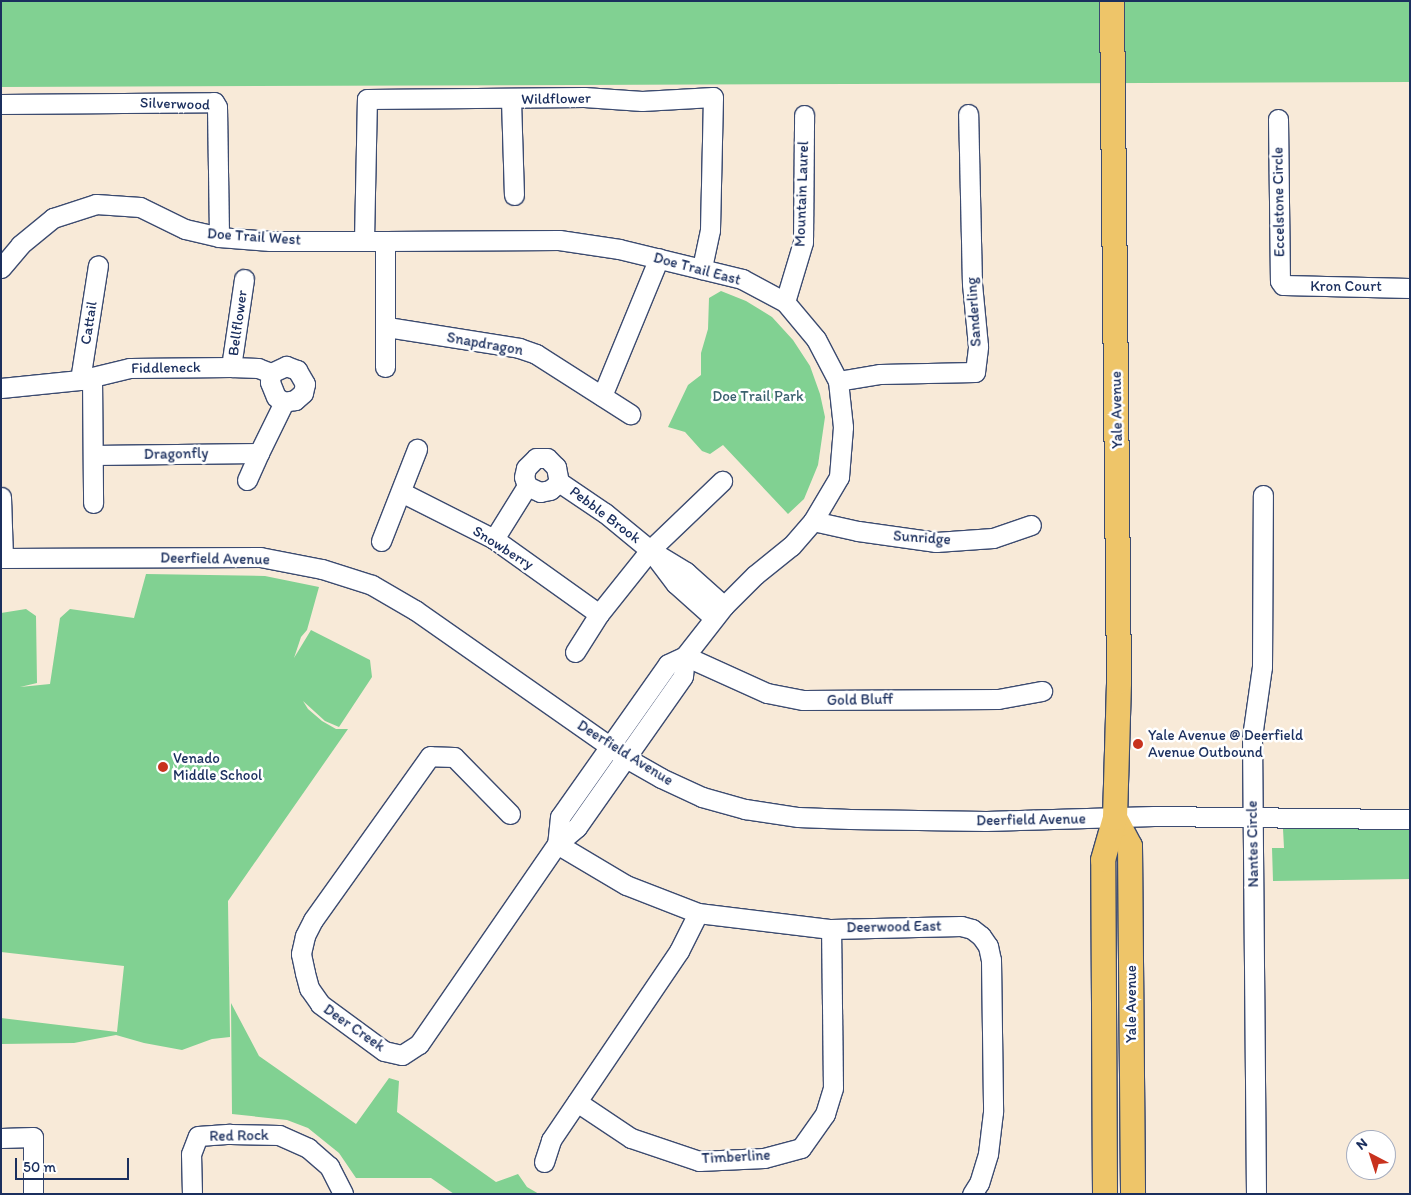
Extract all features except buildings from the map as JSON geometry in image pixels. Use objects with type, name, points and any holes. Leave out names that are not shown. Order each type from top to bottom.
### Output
[{"type":"main road","name":"Yale Avenue","points":[[1105,1194],[1103,860],[1115,818],[1119,673],[1112,1]]},
{"type":"main road","name":"Yale Avenue","points":[[1115,818],[1130,846],[1133,1194]]},
{"type":"street","name":"Wildflower","points":[[364,240],[367,99],[511,100],[584,98],[642,101],[713,97],[710,230],[702,269]]},
{"type":"street","points":[[511,100],[514,195]]},
{"type":"street","name":"Silverwood","points":[[1,104],[214,102],[217,107],[219,237]]},
{"type":"street","name":"Sanderling","points":[[838,381],[880,374],[975,372],[978,346],[972,284],[968,114]]},
{"type":"street","name":"Mountain Laurel","points":[[785,302],[803,242],[804,115]]},
{"type":"street","name":"Eccelstone Circle","points":[[1278,119],[1280,281],[1282,286]]},
{"type":"street","name":"Doe Trail West","points":[[1,268],[20,245],[54,218],[96,204],[140,207],[185,229],[219,237],[270,241],[364,240],[385,242]]},
{"type":"street","name":"Doe Trail East","points":[[385,242],[559,240],[619,249],[742,279],[785,302],[816,339],[838,381],[843,427],[839,478],[813,521],[791,546],[755,575],[719,612],[685,656],[668,664],[609,747]]},
{"type":"street","points":[[385,242],[387,327],[385,367]]},
{"type":"street","points":[[602,396],[659,258]]},
{"type":"street","name":"Cattail","points":[[86,379],[98,265]]},
{"type":"street","name":"Bellflower","points":[[231,367],[244,279]]},
{"type":"street","name":"Kron Court","points":[[1282,286],[1410,288]]},
{"type":"street","name":"Snapdragon","points":[[387,327],[520,348],[536,354],[630,414]]},
{"type":"street","name":"Fiddleneck","points":[[1,388],[86,379],[130,368],[231,367],[258,368],[271,373],[280,367],[292,368],[301,373],[306,384],[303,394],[295,400],[284,402]]},
{"type":"street","points":[[247,480],[284,402],[276,397],[272,389],[271,373]]},
{"type":"street","points":[[86,379],[93,455],[93,504]]},
{"type":"street","points":[[381,541],[417,449]]},
{"type":"street","name":"Dragonfly","points":[[93,455],[259,453]]},
{"type":"street","name":"Pebble Brook","points":[[559,482],[550,490],[540,492],[528,486],[524,477],[526,468],[536,458],[547,458],[556,467],[559,482],[605,513],[650,550],[676,584],[719,612]]},
{"type":"street","points":[[575,652],[599,614],[650,550],[722,481]]},
{"type":"street","name":"Pebble Brook","points":[[494,539],[528,486]]},
{"type":"street","name":"Snowberry","points":[[401,492],[494,539],[599,614]]},
{"type":"street","name":"Nantes Circle","points":[[1256,1194],[1252,737],[1262,667],[1263,495]]},
{"type":"street","points":[[1,497],[2,558]]},
{"type":"street","name":"Sunridge","points":[[813,521],[858,531],[936,542],[993,538],[1031,525]]},
{"type":"street","name":"Deerfield Avenue","points":[[2,558],[260,557],[322,569],[372,585],[415,610],[626,758],[661,778],[702,797],[744,809],[798,816],[978,821],[1154,816],[1410,819]]},
{"type":"street","name":"Doe Trail East","points":[[626,758],[683,676],[685,656]]},
{"type":"street","name":"Gold Bluff","points":[[685,656],[767,693],[803,700],[998,699],[1042,691]]},
{"type":"street","name":"Deer Creek","points":[[557,844],[560,817],[609,747]]},
{"type":"street","name":"Deer Creek","points":[[510,814],[454,756],[430,756],[313,920],[305,936],[301,954],[305,974],[309,988],[320,1004],[384,1051],[402,1054],[419,1044],[557,844],[578,827],[626,758]]},
{"type":"street","name":"Deerwood East","points":[[557,844],[626,885],[698,913],[831,929],[961,926],[972,929],[981,936],[988,946],[991,960],[993,1112],[988,1154],[979,1183],[972,1194]]},
{"type":"street","points":[[544,1162],[551,1140],[678,951],[698,913]]},
{"type":"street","name":"Timberline","points":[[577,1102],[632,1138],[699,1161],[764,1158],[801,1148],[825,1114],[832,1088],[831,929]]},
{"type":"street","name":"Red Rock","points":[[192,1194],[191,1154],[198,1136],[230,1134],[279,1135],[308,1148],[329,1166],[343,1194]]},
{"type":"street","points":[[1,1138],[33,1137],[33,1194]]},
{"type":"green space","points":[[1,1],[1410,1],[1410,82],[1,87]]},
{"type":"green space","name":"Doe Trail Park","points":[[721,291],[746,301],[772,317],[793,340],[810,366],[820,394],[825,417],[818,465],[804,499],[788,514],[723,445],[710,454],[702,451],[685,432],[668,427],[688,385],[701,375],[701,353],[708,329],[709,298]]},
{"type":"green space","name":"Venado Middle School","points":[[146,574],[265,576],[319,587],[307,630],[301,637],[294,658],[311,630],[370,660],[372,677],[339,727],[325,721],[303,701],[308,709],[322,721],[336,729],[348,729],[228,901],[230,1037],[212,1039],[182,1050],[144,1043],[116,1035],[74,1043],[1,1044],[1,1018],[117,1032],[124,966],[1,952],[1,613],[26,609],[36,616],[37,683],[20,687],[50,684],[60,618],[70,609],[134,618]]},
{"type":"green space","points":[[1283,829],[1410,829],[1410,879],[1273,881],[1272,848],[1284,848]]},
{"type":"green space","points":[[231,1003],[259,1056],[356,1124],[389,1078],[399,1081],[397,1112],[496,1182],[518,1174],[527,1187],[539,1194],[454,1194],[431,1178],[356,1178],[339,1153],[308,1128],[287,1120],[232,1114]]},
{"type":"place","name":"Yale Avenue @ Deerfield Avenue Outbound","points":[[1138,744]]},
{"type":"place","name":"Venado Middle School","points":[[163,767]]}]
